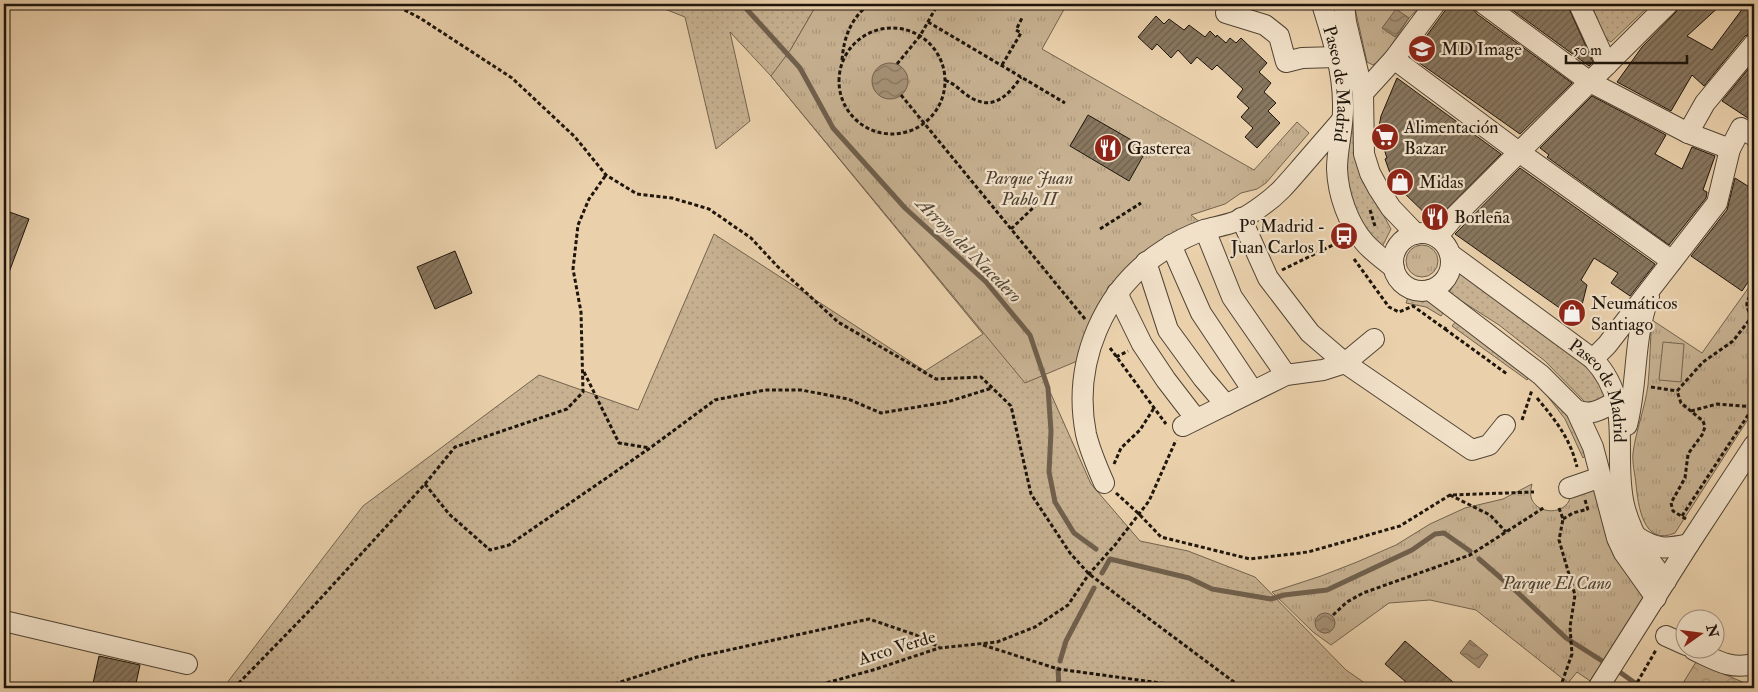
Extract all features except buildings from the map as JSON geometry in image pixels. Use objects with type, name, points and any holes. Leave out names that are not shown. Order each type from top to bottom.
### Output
[{"type":"street","name":"Paseo de Madrid","points":[[1322,4],[1337,58],[1343,104],[1337,168],[1339,187],[1355,229],[1364,242],[1394,268]]},
{"type":"street","name":"Paseo de Madrid","points":[[1344,4],[1346,22],[1363,93],[1364,154],[1370,173],[1378,188],[1391,208],[1416,234]]},
{"type":"street","points":[[1363,93],[1394,60],[1435,4]]},
{"type":"street","points":[[1484,4],[1590,82],[1688,134],[1730,149]]},
{"type":"street","points":[[1579,4],[1607,65]]},
{"type":"street","points":[[1437,237],[1519,152],[1668,4]]},
{"type":"street","points":[[1226,14],[1265,25],[1279,36],[1286,62],[1302,58],[1337,58]]},
{"type":"street","points":[[1688,134],[1704,103],[1754,44]]},
{"type":"street","points":[[1394,60],[1519,152],[1672,260]]},
{"type":"street","points":[[1103,480],[1086,434],[1083,408],[1084,381],[1096,330],[1117,294],[1146,262],[1171,246],[1205,230],[1241,218],[1265,204],[1285,187],[1342,120]]},
{"type":"street","points":[[1593,359],[1607,345],[1717,203],[1730,149],[1741,128],[1754,136]]},
{"type":"street","points":[[1302,166],[1311,162],[1320,162],[1337,168]]},
{"type":"street","points":[[1241,218],[1268,278],[1310,333],[1345,363],[1472,450],[1489,445],[1505,425]]},
{"type":"street","points":[[1205,230],[1232,297],[1286,375]]},
{"type":"street","points":[[1416,234],[1427,234],[1437,237],[1450,254],[1451,266],[1448,277],[1440,285],[1430,290],[1421,292],[1412,290],[1397,277],[1394,268],[1394,256],[1398,246],[1406,238],[1416,234]]},
{"type":"street","points":[[1171,246],[1201,313],[1253,391]]},
{"type":"street","name":"Paseo de Madrid","points":[[1450,254],[1593,359],[1604,370],[1617,401],[1624,504],[1661,590]]},
{"type":"street","points":[[1146,262],[1168,330],[1203,378],[1226,405]]},
{"type":"street","points":[[1621,449],[1629,417],[1638,342],[1646,306],[1655,283]]},
{"type":"street","name":"Paseo de Madrid","points":[[1430,290],[1541,375],[1576,410],[1593,446],[1617,538],[1624,553],[1661,590]]},
{"type":"street","points":[[1117,294],[1142,344],[1166,380],[1185,428],[1286,375],[1323,370],[1345,363],[1374,339]]},
{"type":"street","points":[[1576,410],[1592,414],[1617,401]]},
{"type":"street","points":[[1602,681],[1754,445]]},
{"type":"street","points":[[1575,486],[1601,477]]},
{"type":"street","points":[[1637,537],[1648,545],[1658,548],[1670,548],[1689,544]]},
{"type":"street","points":[[4,620],[187,664]]},
{"type":"street","points":[[1666,636],[1676,640]]},
{"type":"street","points":[[1715,660],[1728,666],[1744,667],[1754,664]]},
{"type":"path","points":[[393,4],[420,18],[512,78],[575,137],[606,175],[637,194],[672,198],[709,209],[751,238],[777,266],[838,322],[936,379],[981,377],[1011,406],[1031,494],[1070,553],[1089,574],[1242,688]]},
{"type":"path","points":[[842,62],[848,51],[857,41],[875,31],[894,28],[908,30],[930,44],[938,55],[943,67],[945,80],[940,104],[924,123],[914,129],[890,134],[877,132],[866,127],[856,120],[848,110],[842,99],[839,87],[844,42],[854,19],[869,4]]},
{"type":"path","points":[[897,64],[920,36],[938,4]]},
{"type":"path","points":[[1002,66],[1021,33],[1016,30],[1022,18]]},
{"type":"path","points":[[928,22],[1065,103]]},
{"type":"path","points":[[945,80],[955,84],[978,101],[990,103],[1003,99],[1021,77]]},
{"type":"path","points":[[901,95],[1081,315],[1096,330],[1154,408],[1185,428]]},
{"type":"path","points":[[234,688],[310,610],[425,484],[455,447],[567,409],[583,392],[581,312],[573,269],[578,226],[589,200],[606,175]]},
{"type":"path","points":[[1100,229],[1141,202]]},
{"type":"path","points":[[1012,229],[1035,206]]},
{"type":"path","points":[[1349,253],[1389,307],[1399,312],[1413,306],[1514,379]]},
{"type":"path","points":[[1752,318],[1746,307],[1746,302],[1754,289]]},
{"type":"path","points":[[1445,329],[1456,309]]},
{"type":"path","points":[[1677,391],[1703,362],[1733,342],[1754,314]]},
{"type":"path","points":[[583,369],[619,443],[650,448]]},
{"type":"path","points":[[1643,386],[1677,391]]},
{"type":"path","points":[[425,484],[449,514],[490,550],[509,545],[650,448],[715,400],[764,390],[801,390],[848,399],[882,413],[946,402],[992,388]]},
{"type":"path","points":[[1529,390],[1560,425],[1573,450],[1575,486],[1588,510]]},
{"type":"path","points":[[1677,391],[1680,403],[1703,420],[1705,427],[1702,435],[1688,454],[1685,478],[1671,503],[1673,511],[1688,520]]},
{"type":"path","points":[[1682,516],[1754,407],[1717,404],[1690,411]]},
{"type":"path","points":[[1154,408],[1140,430],[1122,448],[1112,469],[1103,480],[1140,514],[1161,537],[1250,559],[1308,552],[1400,526],[1450,495],[1534,492]]},
{"type":"path","name":"Arco Verde","points":[[808,688],[873,670],[939,648],[997,642],[1035,627],[1068,605],[1089,574],[1115,545],[1149,501],[1185,428]]},
{"type":"path","points":[[1450,495],[1490,515],[1506,532]]},
{"type":"path","points":[[1333,615],[1347,602],[1364,593],[1470,555],[1545,508]]},
{"type":"path","points":[[1559,508],[1563,519],[1559,540],[1575,595],[1570,627],[1572,654],[1560,688]]},
{"type":"path","points":[[602,688],[697,657],[869,619],[916,635],[939,648]]},
{"type":"path","points":[[980,644],[1058,669],[1197,688]]},
{"type":"path","points":[[1634,688],[1654,654]]},
{"type":"green space","points":[[652,4],[817,4],[791,49],[1035,358],[1091,484],[1140,541],[1188,551],[1255,577],[1346,670],[1372,688],[223,688],[363,506],[539,375],[638,410],[714,234],[925,371],[983,334],[771,76],[730,32],[750,121],[716,149],[685,17]]},
{"type":"green space","name":"Parque Juan Pablo II","points":[[817,4],[1067,4],[1042,49],[1254,170],[1297,122],[1309,133],[1266,183],[1257,189],[1241,193],[1225,204],[1191,215],[1201,223],[1167,239],[1082,359],[1025,383],[771,76],[791,49]]},
{"type":"green space","points":[[1354,4],[1422,4],[1409,18],[1383,58],[1373,65],[1367,62]]},
{"type":"green space","points":[[1591,4],[1651,4],[1611,42],[1605,38]]},
{"type":"green space","points":[[1352,117],[1355,146],[1363,178],[1391,229],[1382,247],[1365,227],[1354,206],[1345,172]]},
{"type":"green space","points":[[1422,245],[1433,250],[1438,261],[1433,272],[1422,277],[1411,272],[1406,261],[1411,250]]},
{"type":"green space","points":[[1460,272],[1580,358],[1599,378],[1606,394],[1590,407],[1545,361],[1499,325],[1449,293]]},
{"type":"green space","points":[[1754,280],[1754,410],[1675,533],[1664,536],[1656,534],[1644,522],[1638,502],[1633,465],[1634,444],[1648,385],[1652,320],[1702,353]]},
{"type":"green space","points":[[1409,295],[1424,297],[1446,309],[1441,316],[1426,307],[1406,303]]},
{"type":"green space","points":[[1459,318],[1533,373],[1527,380],[1452,326]]},
{"type":"green space","points":[[1663,342],[1684,344],[1681,382],[1659,380]]},
{"type":"green space","points":[[1542,389],[1560,398],[1589,452],[1583,458],[1565,419]]},
{"type":"green space","name":"Parque El Cano","points":[[1599,480],[1651,598],[1596,685],[1577,672],[1568,683],[1476,610],[1430,600],[1389,603],[1331,645],[1313,632],[1272,592],[1357,562],[1396,545],[1430,524],[1465,508],[1503,499],[1532,484],[1531,495],[1533,502],[1543,509],[1555,511],[1565,506],[1569,501],[1572,489]]},
{"type":"green space","points":[[1696,662],[1754,687],[1754,688],[1680,688]]},
{"type":"water","points":[[1396,9],[1409,18],[1395,37],[1382,28]]},
{"type":"water","points":[[890,63],[903,68],[908,81],[903,94],[890,99],[877,94],[872,81],[877,68]]},
{"type":"water","points":[[1325,613],[1332,616],[1335,623],[1332,630],[1325,633],[1318,630],[1315,623],[1318,616]]},
{"type":"water","points":[[1470,640],[1488,655],[1479,668],[1460,653]]},
{"type":"waterway","name":"Arroyo del Nacedero","points":[[742,4],[800,68],[833,128],[905,208],[986,282],[1030,335],[1048,388],[1051,431],[1049,472],[1055,502],[1074,533],[1096,549]]},
{"type":"waterway","name":"Arroyo del Nacedero","points":[[1102,573],[1110,559],[1189,578],[1212,589],[1271,599],[1284,595],[1327,590],[1412,550],[1435,534],[1444,533],[1470,551]]},
{"type":"waterway","name":"Arroyo del Nacedero","points":[[1479,559],[1566,638],[1607,664]]},
{"type":"waterway","points":[[1060,661],[1066,641],[1094,588]]},
{"type":"waterway","name":"Arroyo del Nacedero","points":[[1614,668],[1642,688]]},
{"type":"waterway","points":[[1058,669],[1059,688]]},
{"type":"place","name":"MD Image","points":[[1422,49]]},
{"type":"place","name":"Alimentación Bazar","points":[[1385,137]]},
{"type":"place","name":"Gasterea","points":[[1108,148]]},
{"type":"place","name":"Midas","points":[[1400,182]]},
{"type":"place","name":"Borleña","points":[[1435,217]]},
{"type":"place","name":"Pº Madrid - Juan Carlos I","points":[[1344,236]]},
{"type":"place","name":"Neumáticos Santiago","points":[[1572,313]]}]
